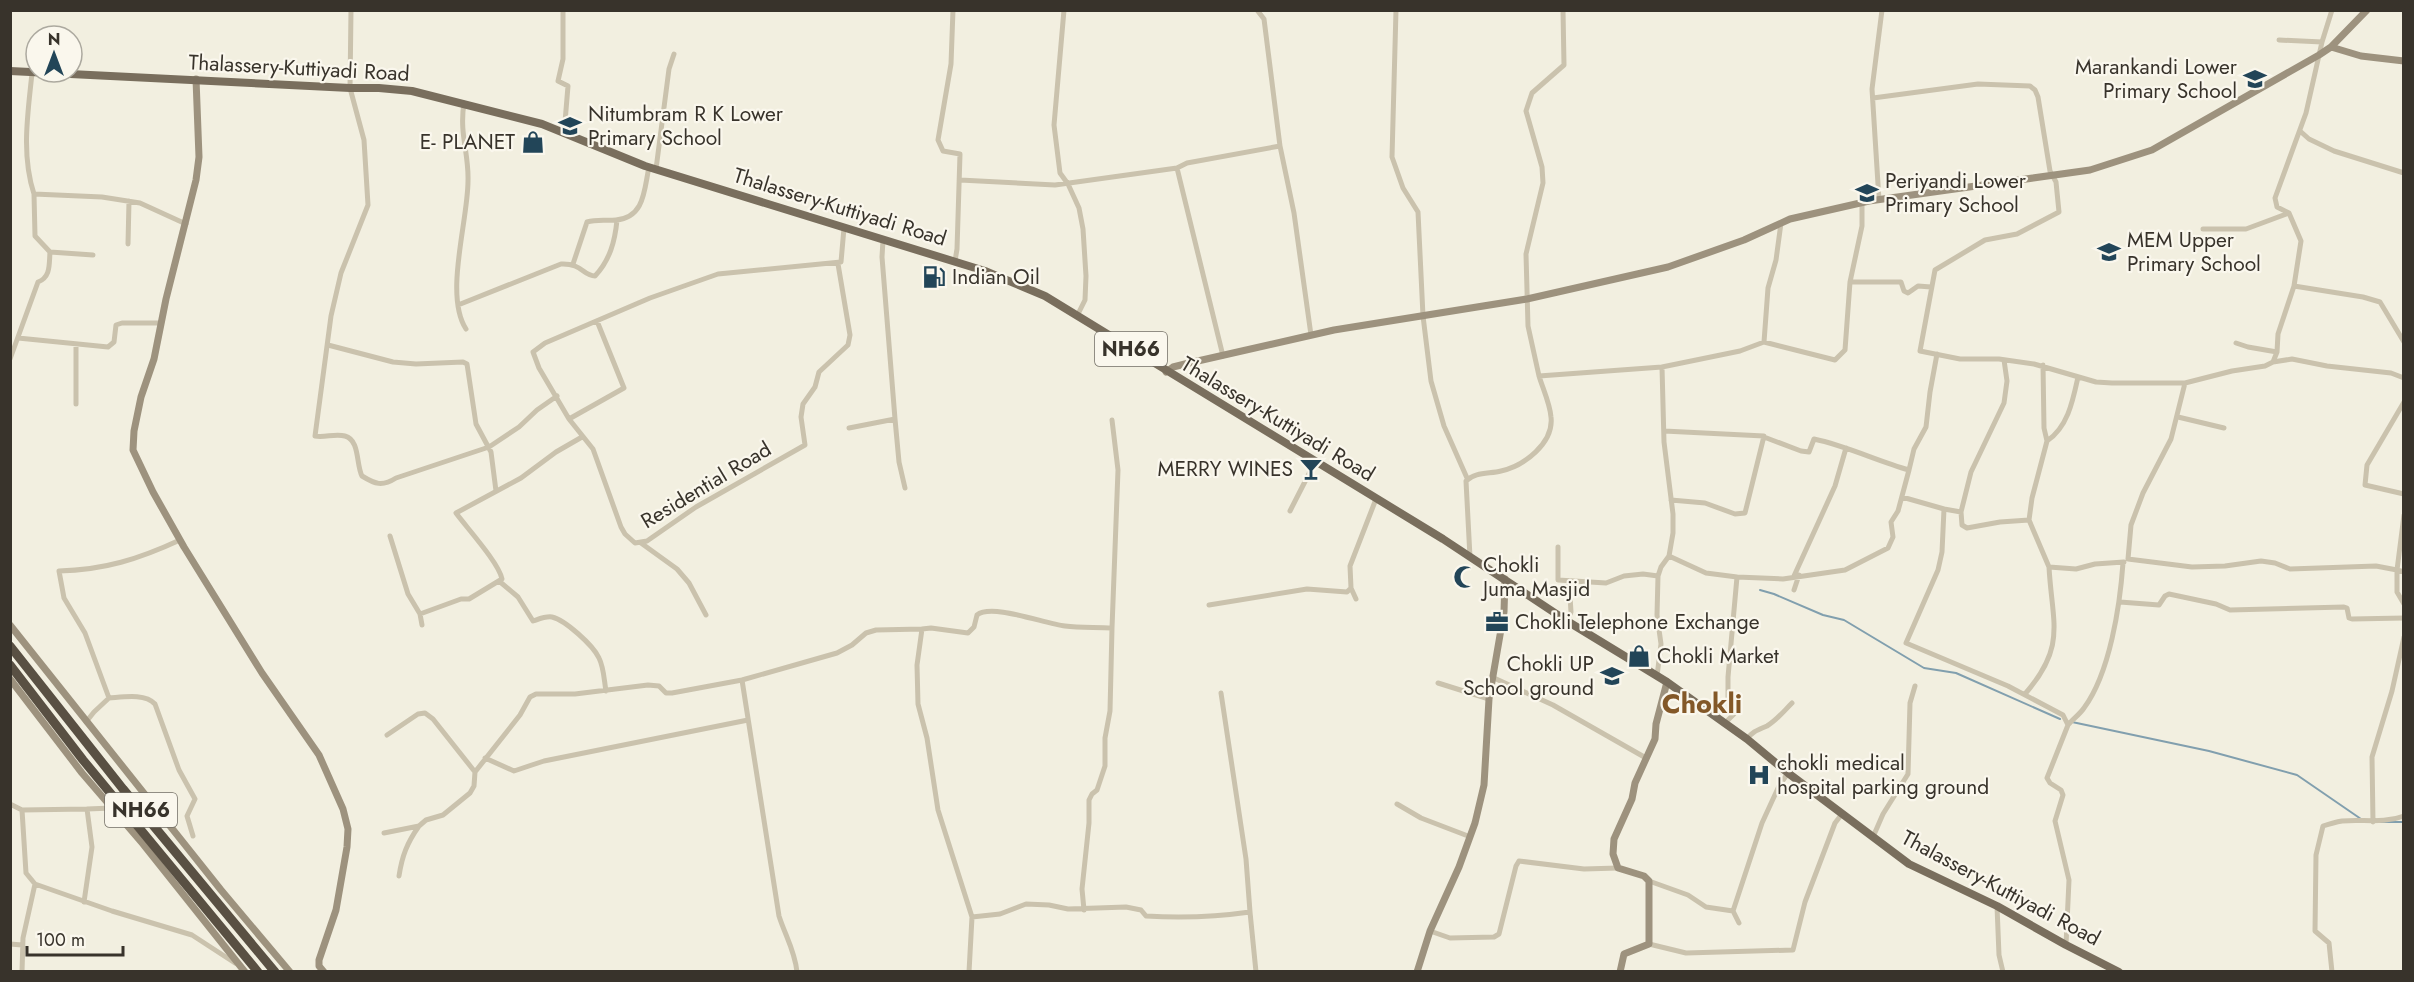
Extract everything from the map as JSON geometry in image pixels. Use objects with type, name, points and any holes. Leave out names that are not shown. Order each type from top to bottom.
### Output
[{"type":"highway","name":"NH66","points":[[10,646],[123,789],[275,972]]},
{"type":"highway","name":"NH66","points":[[10,665],[83,760],[258,972]]},
{"type":"main road","points":[[1166,372],[1180,365],[1311,335],[1527,299],[1668,267],[1744,240],[1790,219],[1862,203],[2090,170],[2152,150],[2319,55],[2331,47],[2367,10]]},
{"type":"main road","points":[[2331,47],[2361,56],[2403,61]]},
{"type":"main road","name":"Thalassery-Kuttiyadi Road","points":[[84,75],[412,91],[542,124],[564,135],[652,168],[955,261],[1020,284],[1078,314],[1166,372],[1470,557],[1567,621],[1667,682],[1747,739],[1788,773],[1909,864],[1997,906],[2119,972]]},
{"type":"main road","points":[[196,79],[199,157],[186,224],[154,359],[141,397],[134,431],[133,450],[180,540],[262,673],[319,755],[343,809],[348,830],[336,910],[319,960],[319,966],[324,972]]},
{"type":"main road","points":[[1417,972],[1430,931],[1459,867],[1468,836],[1475,823],[1484,785],[1489,699],[1504,612],[1505,579]]},
{"type":"main road","points":[[10,625],[86,722],[163,814],[221,890],[290,972]]},
{"type":"main road","points":[[10,679],[81,773],[143,844],[243,969]]},
{"type":"main road","points":[[1620,972],[1624,954],[1649,944],[1649,881],[1644,876],[1618,868],[1613,854],[1614,840],[1655,739],[1656,724],[1667,682]]},
{"type":"street","points":[[351,10],[350,88],[364,140],[368,205],[341,273],[331,316],[315,436],[344,436],[350,439],[362,476],[379,485],[489,447],[519,427],[556,396]]},
{"type":"street","points":[[563,10],[562,59],[558,81],[568,86],[564,135]]},
{"type":"street","points":[[952,10],[951,63],[938,140],[943,151],[960,154],[955,261]]},
{"type":"street","points":[[1064,10],[1054,125],[1060,173],[1079,208],[1083,229],[1085,300],[1078,314]]},
{"type":"street","points":[[1257,10],[1264,19],[1280,146],[1294,213],[1311,335]]},
{"type":"street","points":[[1396,10],[1392,157],[1402,188],[1418,212],[1423,316],[1431,381],[1441,414],[1467,478],[1465,483],[1470,557]]},
{"type":"street","points":[[1467,478],[1505,470],[1524,461],[1543,446],[1552,418],[1539,376],[1528,326],[1526,254],[1543,183],[1542,167],[1527,111],[1532,93],[1564,65],[1563,10]]},
{"type":"street","points":[[1879,200],[1873,98],[1882,10]]},
{"type":"street","points":[[2273,362],[2277,352],[2278,334],[2294,286],[2301,241],[2289,213],[2277,207],[2275,198],[2306,112],[2332,10]]},
{"type":"street","points":[[2279,40],[2322,42]]},
{"type":"street","points":[[573,264],[587,222],[617,220],[636,213],[641,206],[652,168],[669,69],[675,54]]},
{"type":"street","points":[[31,84],[26,152],[34,194],[35,236],[50,252],[93,255]]},
{"type":"street","points":[[1873,98],[1978,84],[2030,86],[2035,90],[2037,97],[2053,176],[2059,212],[2017,234],[1985,240],[1935,270],[1920,351],[1960,359],[2004,360],[2043,365],[2078,377],[2112,384],[2185,383],[2292,359],[2327,366],[2391,373],[2403,378]]},
{"type":"street","points":[[464,103],[462,135],[468,179],[462,244],[458,260],[458,305],[466,329]]},
{"type":"street","points":[[2300,131],[2310,139],[2334,151],[2403,172]]},
{"type":"street","points":[[960,180],[1037,185],[1068,184],[1083,179],[1177,168],[1187,163],[1280,146]]},
{"type":"street","points":[[1177,168],[1223,356]]},
{"type":"street","points":[[34,194],[102,197],[140,202],[186,224]]},
{"type":"street","points":[[128,244],[129,201]]},
{"type":"street","points":[[1539,376],[1662,367],[1740,351],[1764,342],[1835,360],[1845,350],[1850,282],[1862,226],[1862,203]]},
{"type":"street","points":[[2204,229],[2246,230],[2289,213]]},
{"type":"street","points":[[458,305],[469,299],[499,290],[547,268],[573,264],[590,276],[597,274],[612,249],[617,220]]},
{"type":"street","points":[[1764,342],[1768,288],[1776,260],[1781,223]]},
{"type":"street","points":[[569,419],[624,388],[597,321],[650,298],[717,274],[821,262],[838,264],[843,259],[844,228]]},
{"type":"street","points":[[883,240],[882,257],[895,419],[899,462],[905,488]]},
{"type":"street","points":[[10,359],[38,282],[43,280],[48,273],[50,252]]},
{"type":"street","name":"Residential Road","points":[[597,321],[545,343],[533,352],[538,368],[569,419],[593,449],[621,527],[625,534],[638,543],[805,445],[801,417],[803,404],[815,387],[819,372],[848,345],[850,335],[838,264]]},
{"type":"street","points":[[1850,282],[1901,282],[1904,291],[1908,293],[1918,286],[1931,287]]},
{"type":"street","points":[[2294,286],[2363,297],[2380,302],[2403,342]]},
{"type":"street","points":[[18,338],[108,347],[114,342],[116,325],[161,322]]},
{"type":"street","points":[[2236,343],[2277,352]]},
{"type":"street","points":[[75,344],[76,404]]},
{"type":"street","points":[[328,345],[393,362],[416,364],[463,362],[467,364],[476,424],[489,447],[493,461],[492,477],[495,491]]},
{"type":"street","points":[[1670,556],[1706,573],[1737,578],[1783,579],[1845,570],[1888,548],[1893,537],[1891,522],[1898,511],[1914,448],[1926,427],[1937,354]]},
{"type":"street","points":[[2004,360],[2007,381],[2004,404],[1971,472],[1961,512],[1962,525],[1967,528],[2029,520]]},
{"type":"street","points":[[2025,694],[2040,676],[2053,645],[2055,614],[2049,567],[2029,520],[2032,498],[2047,441],[2044,428],[2043,365]]},
{"type":"street","points":[[1657,676],[1661,644],[1658,576],[1661,567],[1670,556],[1672,533],[1664,431],[1662,367]]},
{"type":"street","points":[[2047,441],[2060,430],[2071,406],[2078,377]]},
{"type":"street","points":[[2066,945],[2069,880],[2055,821],[2063,795],[2061,790],[2049,783],[2047,778],[2068,725],[2085,707],[2095,689],[2115,626],[2131,525],[2171,439],[2185,383]]},
{"type":"street","points":[[2403,402],[2367,465],[2365,485],[2403,494]]},
{"type":"street","points":[[2178,417],[2224,428]]},
{"type":"street","points":[[849,428],[895,419]]},
{"type":"street","points":[[1084,910],[1082,889],[1089,823],[1089,800],[1097,790],[1105,766],[1105,738],[1110,711],[1118,470],[1112,420]]},
{"type":"street","points":[[1664,431],[1764,437],[1809,452],[1814,439],[1909,470]]},
{"type":"street","points":[[420,614],[469,599],[502,579],[501,574],[456,513],[520,478],[556,452],[582,437]]},
{"type":"street","points":[[1671,500],[1705,502],[1735,514],[1745,513],[1764,437]]},
{"type":"street","points":[[1794,590],[1797,576],[1835,486],[1846,448]]},
{"type":"street","points":[[1290,511],[1315,462]]},
{"type":"street","points":[[1902,497],[1961,512]]},
{"type":"street","points":[[1356,599],[1351,588],[1350,566],[1376,499]]},
{"type":"street","points":[[1944,509],[1942,552],[1938,570],[1906,643],[2025,694],[2063,715],[2068,725]]},
{"type":"street","points":[[2403,515],[2397,592],[2403,604]]},
{"type":"street","points":[[390,536],[408,594],[420,614],[422,625]]},
{"type":"street","points":[[109,698],[85,633],[64,598],[59,571],[107,567],[153,553],[180,540]]},
{"type":"street","points":[[632,550],[638,543],[677,569],[689,583],[706,615]]},
{"type":"street","points":[[1558,548],[1558,580],[1606,582],[1624,576],[1642,574],[1658,576]]},
{"type":"street","points":[[2049,567],[2076,569],[2095,564],[2126,561],[2192,567],[2225,566],[2261,561],[2290,568],[2376,566],[2400,571]]},
{"type":"street","points":[[1725,723],[1736,712],[1728,698],[1728,677],[1737,578]]},
{"type":"street","points":[[499,581],[518,597],[533,621],[549,616],[556,619],[573,630],[594,650],[600,658],[606,691]]},
{"type":"street","points":[[1567,621],[1571,612],[1569,581]]},
{"type":"street","points":[[1209,605],[1307,589],[1347,592],[1351,588]]},
{"type":"street","points":[[2120,602],[2159,605],[2169,594],[2216,604],[2230,610],[2344,607],[2347,608],[2349,618],[2352,619],[2403,618]]},
{"type":"street","points":[[399,876],[407,844],[419,826],[426,820],[443,815],[470,793],[474,786],[475,772],[520,715],[530,697],[536,694],[606,691],[648,685],[659,686],[666,693],[672,693],[742,680],[837,653],[852,645],[866,633],[876,630],[931,628],[968,633],[974,627],[977,615],[984,612],[1007,614],[1062,626],[1112,628]]},
{"type":"street","points":[[922,629],[917,665],[918,704],[927,738],[942,825],[972,917],[969,972]]},
{"type":"street","points":[[2372,822],[2372,757],[2392,691],[2403,637]]},
{"type":"street","points":[[1494,678],[1553,705],[1646,758]]},
{"type":"street","points":[[742,680],[779,916],[784,932],[789,938],[797,972]]},
{"type":"street","points":[[1438,682],[1489,699]]},
{"type":"street","points":[[1873,837],[1908,774],[1910,704],[1915,686]]},
{"type":"street","points":[[1221,693],[1246,859],[1256,972]]},
{"type":"street","points":[[86,722],[109,698],[140,697],[152,700],[178,770],[195,800],[187,816],[193,836]]},
{"type":"street","points":[[1747,739],[1758,728],[1775,720],[1792,703]]},
{"type":"street","points":[[387,735],[418,714],[425,713],[433,719],[475,772]]},
{"type":"street","points":[[485,758],[514,771],[544,761],[748,720]]},
{"type":"street","points":[[1739,923],[1733,911],[1762,824],[1779,786],[1788,773]]},
{"type":"street","points":[[10,804],[22,810],[112,808]]},
{"type":"street","points":[[1397,804],[1422,818],[1468,836]]},
{"type":"street","points":[[84,902],[92,847],[87,809]]},
{"type":"street","points":[[22,810],[26,873],[35,884],[84,902],[192,935],[243,969]]},
{"type":"street","points":[[1649,944],[1686,953],[1793,950],[1805,902],[1835,824],[1842,814]]},
{"type":"street","points":[[2332,972],[2330,943],[2316,931],[2316,855],[2324,826],[2341,821],[2372,822],[2403,816]]},
{"type":"street","points":[[384,833],[419,826]]},
{"type":"street","points":[[1430,931],[1450,938],[1494,937],[1499,934],[1514,872],[1519,861],[1584,869],[1618,868]]},
{"type":"street","points":[[1649,881],[1688,895],[1706,907],[1733,911]]},
{"type":"street","points":[[22,972],[22,945],[35,884]]},
{"type":"street","points":[[972,917],[1000,914],[1026,904],[1084,910],[1126,907],[1141,910],[1146,916],[1165,917],[1222,916],[1250,912]]},
{"type":"street","points":[[1997,906],[2002,972]]},
{"type":"street","points":[[10,944],[22,945]]},
{"type":"waterway","points":[[1760,590],[1823,615],[1844,620],[1924,668],[1956,673],[2060,719]]},
{"type":"waterway","points":[[2072,722],[2209,751],[2297,775],[2361,819]]},
{"type":"waterway","points":[[2365,822],[2404,822]]},
{"type":"place","name":"Marankandi Lower Primary School","points":[[2255,79]]},
{"type":"place","name":"Nitumbram R K Lower Primary School","points":[[570,126]]},
{"type":"place","name":"E- PLANET","points":[[533,142]]},
{"type":"place","name":"Periyandi Lower Primary School","points":[[1867,193]]},
{"type":"place","name":"MEM Upper Primary School","points":[[2109,252]]},
{"type":"place","name":"Indian Oil","points":[[934,277]]},
{"type":"place","name":"MERRY WINES","points":[[1311,469]]},
{"type":"place","name":"Chokli Juma Masjid","points":[[1465,577]]},
{"type":"place","name":"Chokli Telephone Exchange","points":[[1497,622]]},
{"type":"place","name":"Chokli Market","points":[[1639,656]]},
{"type":"place","name":"Chokli UP School ground","points":[[1612,676]]},
{"type":"place","name":"chokli medical hospital parking ground","points":[[1759,775]]},
{"type":"district","name":"Chokli","points":[[1702,704]]}]
